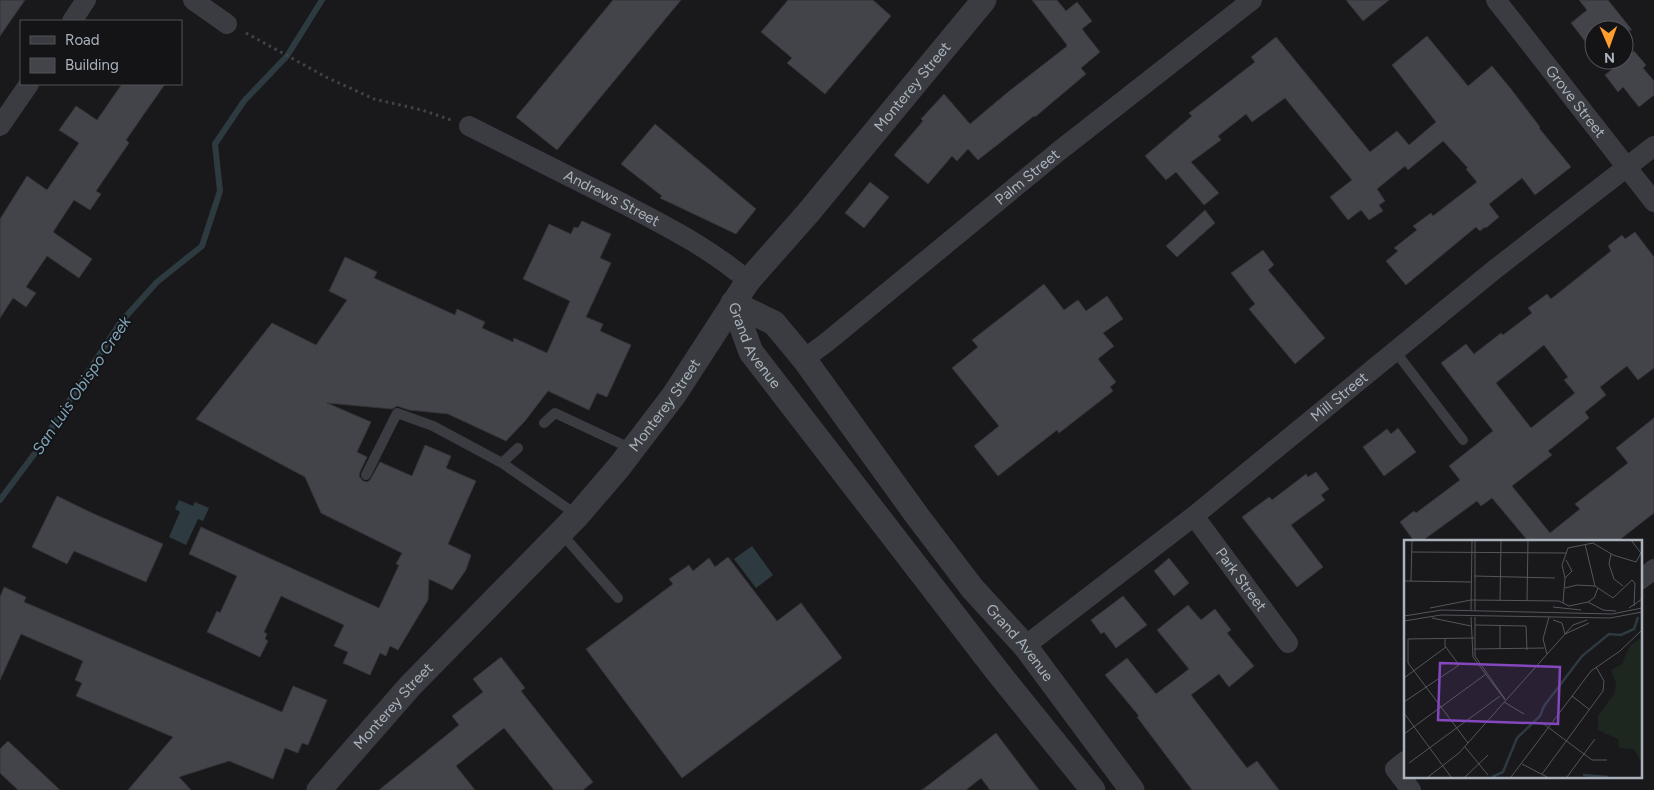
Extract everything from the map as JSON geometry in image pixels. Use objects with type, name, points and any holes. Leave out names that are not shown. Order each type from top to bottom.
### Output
[{"type":"street","points":[[73,20],[86,0]]},
{"type":"street","points":[[193,0],[234,27]]},
{"type":"street","name":"Monterey Street","points":[[319,790],[411,685],[569,524],[632,449],[674,395],[748,281],[808,213],[984,0]]},
{"type":"street","name":"Palm Street","points":[[804,359],[1059,151],[1252,0]]},
{"type":"street","name":"Grove Street","points":[[1496,0],[1654,202]]},
{"type":"street","points":[[0,126],[28,85]]},
{"type":"street","name":"Andrews Street","points":[[469,126],[688,238],[732,267],[748,281]]},
{"type":"street","name":"Mill Street","points":[[1025,646],[1194,516],[1494,270],[1654,146]]},
{"type":"street","name":"Grand Avenue","points":[[733,303],[774,323],[804,359],[972,588],[1025,646],[1132,790]]},
{"type":"street","name":"Grand Avenue","points":[[733,303],[750,352],[997,671],[1093,790]]},
{"type":"street","name":"Park Street","points":[[1194,516],[1288,644]]},
{"type":"street","points":[[1642,578],[1654,569]]},
{"type":"street","points":[[997,671],[1025,646]]},
{"type":"street","points":[[1406,778],[1411,790]]},
{"type":"lane","points":[[1395,350],[1463,440]]},
{"type":"lane","points":[[366,475],[397,413],[433,426],[502,463],[569,524],[618,598]]},
{"type":"lane","points":[[544,423],[555,413],[632,449]]},
{"type":"lane","points":[[502,463],[518,448]]},
{"type":"path","points":[[234,27],[326,77],[374,98],[422,110],[469,126]]},
{"type":"shaded area","points":[[179,500],[193,506],[195,502],[209,508],[203,521],[198,519],[186,545],[169,537],[180,512],[175,509]]},
{"type":"shaded area","points":[[752,546],[773,575],[756,588],[734,559]]},
{"type":"building","points":[[0,0],[25,0],[0,36]]},
{"type":"building","points":[[613,0],[681,0],[557,150],[516,117]]},
{"type":"building","points":[[788,0],[873,0],[891,16],[825,94],[787,63],[792,58],[761,32]]},
{"type":"building","points":[[1032,0],[1057,0],[1066,11],[1077,2],[1092,21],[1082,29],[1100,52],[1081,68],[1086,74],[1035,117],[978,160],[968,149],[957,161],[952,156],[928,184],[894,155],[923,121],[921,119],[944,94],[970,124],[1066,47],[1067,45]]},
{"type":"building","points":[[1346,0],[1389,0],[1363,21]]},
{"type":"building","points":[[1579,0],[1608,0],[1624,20],[1584,20],[1584,40],[1571,23],[1587,10]]},
{"type":"building","points":[[1427,36],[1468,86],[1492,66],[1571,167],[1535,195],[1522,178],[1489,204],[1499,217],[1480,231],[1476,227],[1406,285],[1386,261],[1398,251],[1394,248],[1417,230],[1413,226],[1431,213],[1433,216],[1477,182],[1466,169],[1468,168],[1443,141],[1408,170],[1405,166],[1377,189],[1385,201],[1379,205],[1383,211],[1369,220],[1361,210],[1348,220],[1330,197],[1352,180],[1285,98],[1252,122],[1246,114],[1218,136],[1221,140],[1191,162],[1219,193],[1204,205],[1176,172],[1166,180],[1145,156],[1192,116],[1189,113],[1255,62],[1251,57],[1276,37],[1370,152],[1397,131],[1409,145],[1436,122],[1392,65]]},
{"type":"building","points":[[1634,51],[1646,65],[1643,68],[1654,81],[1654,95],[1639,107],[1623,87],[1618,92],[1605,75],[1611,70],[1634,70]]},
{"type":"building","points":[[121,85],[164,85],[126,140],[129,143],[96,191],[101,194],[90,210],[74,200],[53,232],[92,259],[79,278],[47,256],[26,287],[36,293],[26,307],[13,298],[0,318],[0,219],[27,176],[47,190],[79,143],[59,130],[76,106],[97,120]]},
{"type":"building","points":[[655,124],[756,209],[736,234],[660,198],[662,196],[621,164]]},
{"type":"building","points":[[870,182],[889,197],[864,228],[845,213]]},
{"type":"building","points":[[1205,210],[1215,223],[1177,257],[1166,246]]},
{"type":"building","points":[[582,221],[611,234],[600,258],[611,263],[586,317],[603,324],[600,331],[631,345],[607,397],[597,393],[589,410],[548,391],[525,421],[506,441],[448,414],[409,410],[397,406],[392,409],[327,403],[371,422],[357,452],[367,457],[359,476],[363,481],[367,482],[370,480],[380,462],[412,476],[425,445],[451,456],[446,468],[476,481],[448,544],[471,555],[466,570],[452,590],[429,579],[428,600],[398,650],[390,646],[386,656],[380,653],[370,675],[343,663],[348,652],[334,646],[344,625],[281,596],[264,632],[267,634],[265,639],[268,641],[260,657],[207,632],[217,611],[220,613],[237,576],[189,554],[201,527],[379,608],[399,565],[396,564],[402,553],[321,513],[305,477],[196,419],[272,323],[316,345],[347,300],[329,291],[345,257],[377,272],[374,278],[455,315],[457,309],[485,322],[482,328],[513,342],[514,338],[547,353],[570,301],[523,279],[549,224],[571,234],[574,227],[578,228]]},
{"type":"building","points":[[1635,232],[1654,257],[1654,368],[1638,380],[1627,366],[1600,387],[1606,395],[1585,412],[1589,418],[1548,451],[1552,455],[1512,486],[1550,533],[1580,509],[1575,504],[1628,463],[1616,448],[1654,418],[1654,513],[1619,540],[1527,540],[1492,498],[1481,506],[1477,501],[1423,540],[1413,540],[1400,522],[1414,511],[1416,513],[1460,480],[1449,466],[1493,431],[1441,363],[1466,344],[1474,354],[1501,333],[1503,335],[1532,313],[1528,308],[1547,294],[1551,299],[1611,251],[1608,246],[1622,235],[1625,239]],"holes":[[[1544,345],[1568,377],[1564,380],[1575,393],[1531,428],[1496,383]]]},
{"type":"building","points":[[1263,250],[1274,265],[1268,270],[1325,338],[1295,364],[1249,309],[1255,304],[1231,273]]},
{"type":"building","points":[[1044,284],[1064,310],[1078,300],[1086,311],[1107,296],[1123,319],[1103,333],[1114,346],[1098,359],[1116,382],[1110,387],[1113,391],[1059,433],[1057,430],[998,476],[974,446],[999,426],[952,368],[978,347],[972,340]]},
{"type":"building","points":[[1398,428],[1416,452],[1384,476],[1363,447],[1387,429],[1391,434]]},
{"type":"building","points":[[1316,472],[1329,489],[1321,495],[1325,500],[1291,525],[1323,567],[1297,587],[1242,517],[1269,497],[1272,500],[1306,474],[1308,477]]},
{"type":"building","points":[[57,496],[163,544],[146,582],[74,551],[67,564],[32,547]]},
{"type":"building","points":[[728,557],[777,621],[801,603],[842,658],[682,778],[586,649],[673,584],[669,579],[689,565],[693,571],[709,558],[715,567]]},
{"type":"building","points":[[1169,558],[1189,583],[1174,596],[1154,571]]},
{"type":"building","points":[[4,587],[26,597],[24,602],[282,712],[293,686],[327,700],[308,745],[302,743],[298,753],[285,748],[273,779],[229,761],[179,777],[191,790],[128,790],[173,737],[76,696],[82,683],[75,680],[83,661],[21,634],[0,680],[0,597]]},
{"type":"building","points":[[1123,596],[1147,625],[1116,648],[1104,632],[1101,634],[1091,620]]},
{"type":"building","points":[[1188,605],[1201,620],[1215,609],[1231,630],[1227,633],[1254,666],[1229,687],[1219,674],[1191,695],[1247,768],[1257,761],[1279,790],[1192,790],[1137,717],[1139,716],[1105,675],[1127,658],[1156,694],[1189,669],[1157,630]]},
{"type":"building","points":[[501,657],[525,688],[521,691],[593,782],[583,790],[554,790],[504,728],[456,766],[475,790],[379,790],[459,725],[452,716],[483,692],[473,679]]},
{"type":"building","points":[[996,733],[1039,790],[990,790],[981,778],[966,790],[922,790]]},
{"type":"building","points":[[8,741],[60,790],[18,790],[0,773],[0,749]]},
{"type":"waterway","name":"San Luis Obispo Creek","points":[[0,500],[38,449],[120,323],[157,282],[202,246],[220,191],[215,144],[244,101],[287,56],[322,0]]}]
